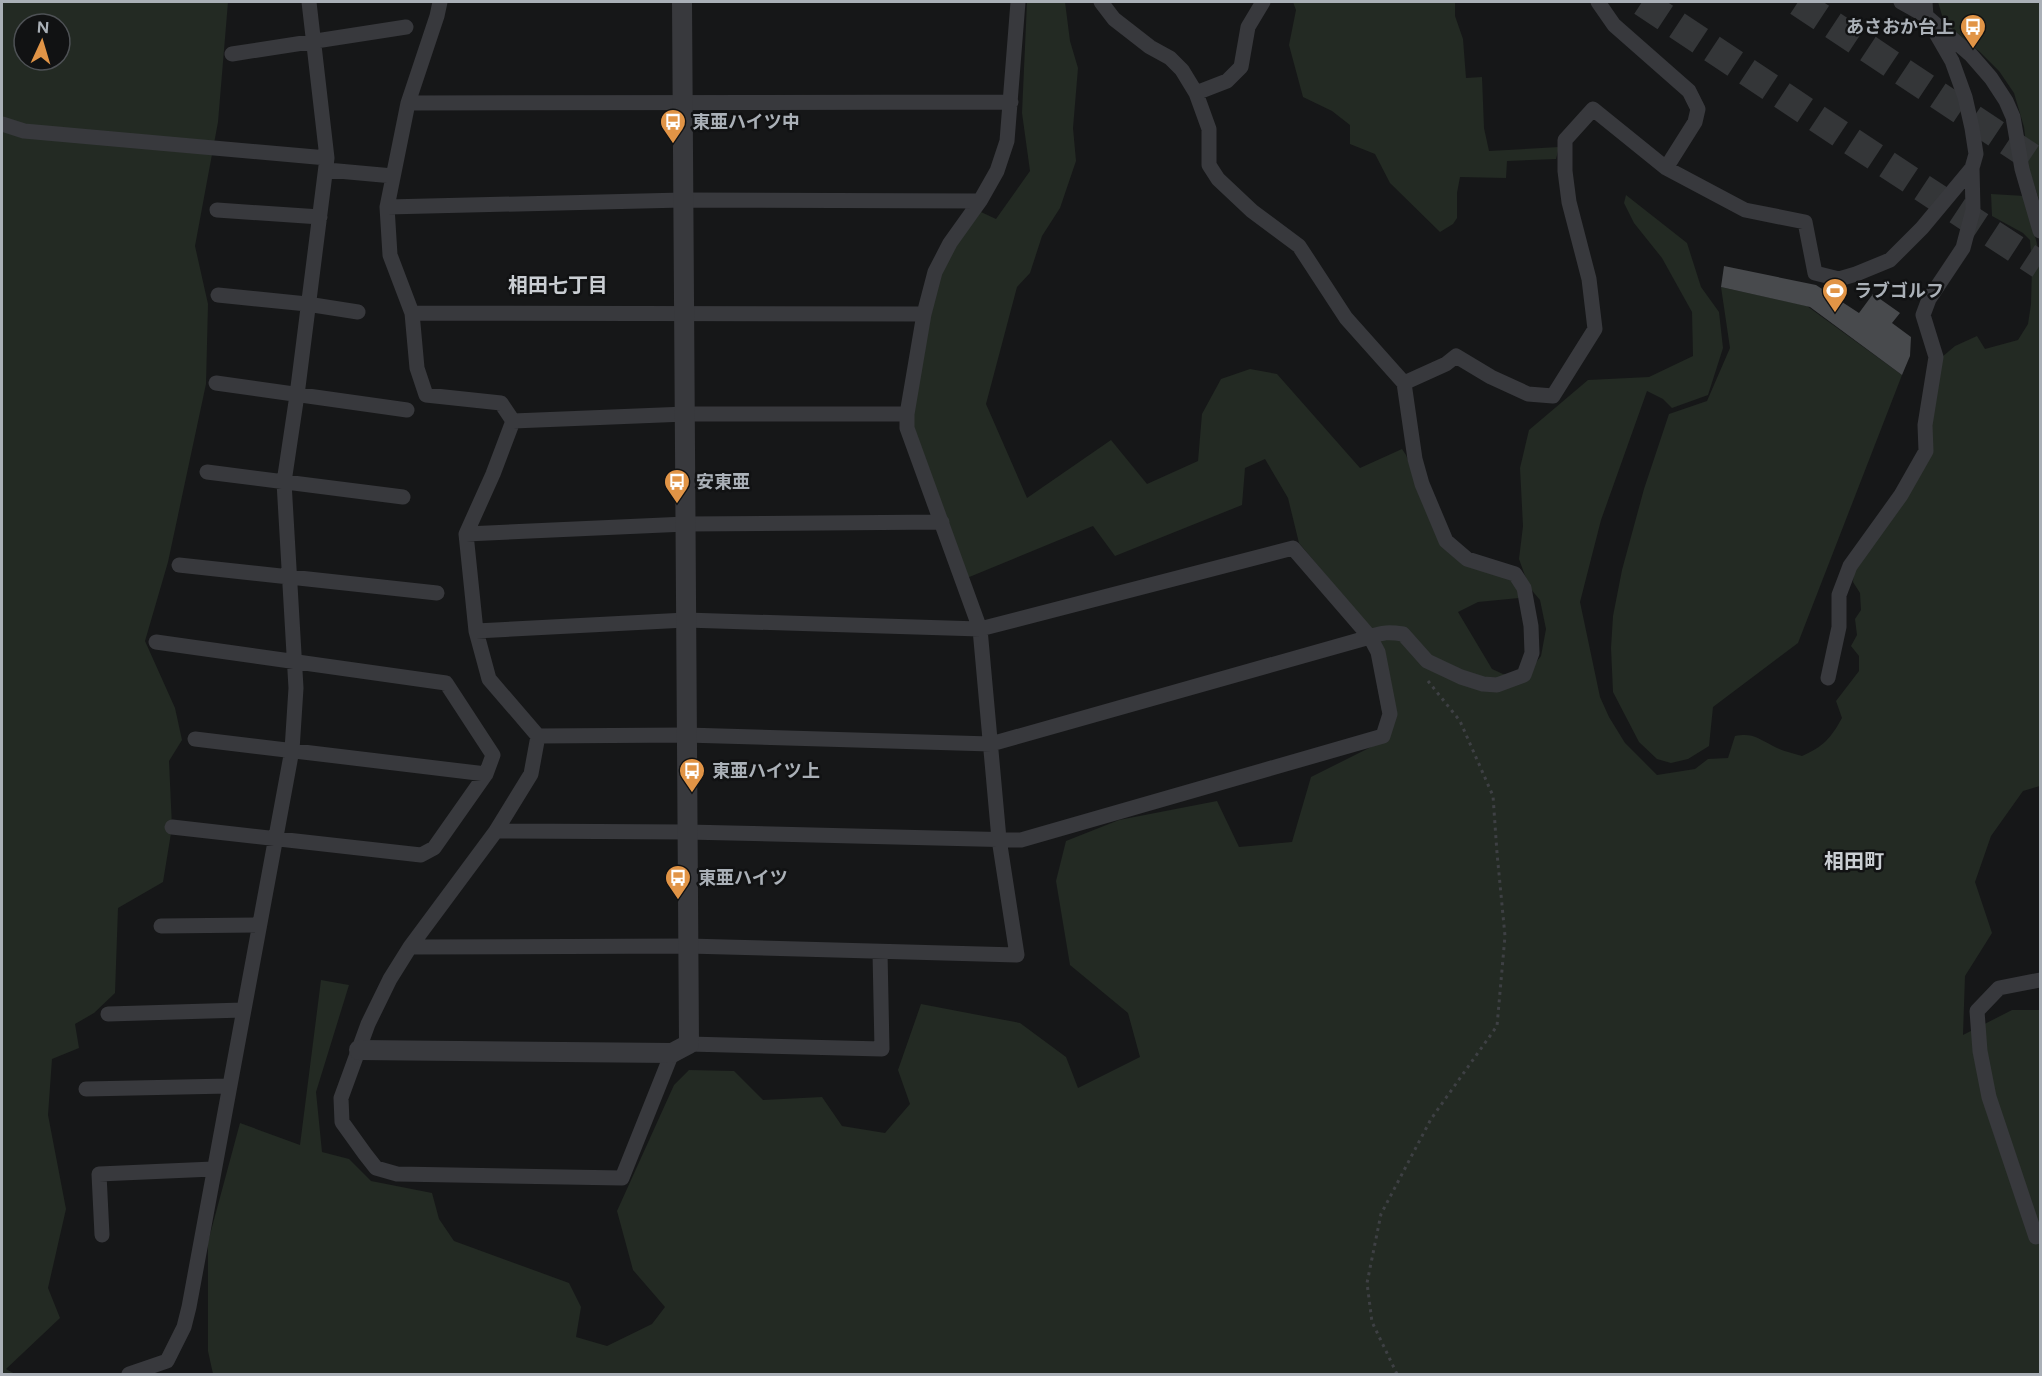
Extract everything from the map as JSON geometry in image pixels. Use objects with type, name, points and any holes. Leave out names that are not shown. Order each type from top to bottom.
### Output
[{"type":"street","points":[[129,1374],[167,1361],[184,1327],[292,750],[296,688],[284,482],[327,164],[309,2]]},
{"type":"street","points":[[440,2],[408,103],[393,176],[387,207],[390,255],[412,313],[417,368],[426,395],[501,403],[513,421]]},
{"type":"street","points":[[538,735],[531,774],[496,831],[410,947],[390,979],[368,1024],[341,1098],[342,1122],[376,1168],[397,1174],[622,1178],[681,1049],[688,946],[682,2]]},
{"type":"street","points":[[410,947],[688,946],[1017,956],[999,839],[980,628],[908,428],[907,414],[924,314],[935,272],[950,243],[980,201],[997,171],[1007,141],[1018,2]]},
{"type":"street","points":[[513,421],[494,474],[466,534],[476,631],[489,679],[538,735],[686,735],[991,744],[1380,633],[1403,634],[1427,661],[1461,677],[1483,684],[1497,685],[1524,675],[1532,653],[1531,626],[1524,588],[1515,574],[1467,559],[1446,542],[1422,484],[1415,459],[1404,383],[1346,318],[1299,246],[1252,211],[1218,179],[1209,165],[1209,129],[1196,93],[1182,70],[1170,58],[1150,47],[1114,19],[1101,2]]},
{"type":"street","points":[[1196,93],[1227,81],[1242,67],[1248,27],[1263,2]]},
{"type":"street","points":[[1598,2],[1614,25],[1689,91],[1698,109],[1695,122],[1666,168]]},
{"type":"street","points":[[1901,2],[1925,9],[1971,55],[1991,78],[2006,101],[2013,117],[2022,169],[2040,231]]},
{"type":"street","points":[[1828,678],[1839,627],[1839,595],[1850,566],[1901,495],[1926,451],[1925,425],[1936,357],[1923,315],[1929,299],[1963,248],[1973,210],[1972,168],[1976,154],[1965,97],[1952,61],[1925,9]]},
{"type":"street","points":[[232,54],[406,27]]},
{"type":"street","points":[[408,103],[1011,102]]},
{"type":"street","points":[[1404,383],[1446,364],[1456,356],[1491,377],[1528,394],[1553,396],[1595,329],[1589,279],[1569,202],[1565,171],[1565,140],[1593,109],[1666,168],[1745,210],[1805,222],[1815,273],[1839,279],[1890,260],[1922,228],[1972,168]]},
{"type":"street","points":[[2,124],[24,131],[327,164],[393,176]]},
{"type":"street","points":[[387,207],[683,200],[980,201]]},
{"type":"street","points":[[217,210],[320,217]]},
{"type":"street","points":[[218,295],[358,312]]},
{"type":"street","points":[[412,313],[924,314]]},
{"type":"street","points":[[216,383],[407,410]]},
{"type":"street","points":[[513,421],[686,414],[907,414]]},
{"type":"street","points":[[207,472],[403,497]]},
{"type":"street","points":[[466,534],[686,524],[942,522]]},
{"type":"street","points":[[476,631],[686,620],[980,628],[1293,548],[1370,637],[1378,652],[1390,714],[1383,736],[1021,840],[687,832],[496,831]]},
{"type":"street","points":[[179,564],[437,593]]},
{"type":"street","points":[[156,642],[446,683],[493,755],[486,774],[434,848],[421,855],[172,827]]},
{"type":"street","points":[[195,739],[486,774]]},
{"type":"street","points":[[161,926],[259,925]]},
{"type":"street","points":[[359,1050],[882,1049],[880,952]]},
{"type":"street","points":[[2036,1237],[1989,1097],[1980,1051],[1977,1011],[1999,988],[2040,980]]},
{"type":"street","points":[[108,1014],[243,1010]]},
{"type":"street","points":[[87,1089],[229,1086]]},
{"type":"street","points":[[102,1235],[99,1174],[213,1169]]},
{"type":"path","points":[[1397,1374],[1372,1322],[1367,1283],[1381,1214],[1431,1119],[1497,1026],[1505,936],[1493,796],[1460,721],[1425,677]]},
{"type":"shaded area","points":[[2,2],[228,2],[218,122],[195,246],[208,304],[206,384],[168,562],[145,641],[175,708],[182,740],[169,761],[172,827],[163,882],[118,908],[115,993],[94,1013],[75,1024],[79,1048],[52,1059],[48,1115],[66,1209],[48,1288],[60,1318],[6,1369],[15,1374],[2,1374]]},
{"type":"shaded area","points":[[1027,2],[1065,2],[1070,41],[1078,68],[1073,128],[1076,161],[1060,208],[1042,236],[1030,273],[1017,287],[986,404],[1027,498],[1111,440],[1147,484],[1198,461],[1202,414],[1221,379],[1250,369],[1277,374],[1360,468],[1402,449],[1440,543],[1515,582],[1519,598],[1478,602],[1458,612],[1492,669],[1503,674],[1518,677],[1531,669],[1541,656],[1546,629],[1540,600],[1529,587],[1519,559],[1523,526],[1520,468],[1529,430],[1588,380],[1649,377],[1693,356],[1692,312],[1662,258],[1634,223],[1624,203],[1626,195],[1687,243],[1701,287],[1719,312],[1723,348],[1708,395],[1672,408],[1663,399],[1647,391],[1601,520],[1580,602],[1600,697],[1625,743],[1657,775],[1695,769],[1708,759],[1728,758],[1735,736],[1755,737],[1802,756],[1821,745],[1838,725],[1842,718],[1836,701],[1859,671],[1859,656],[1851,646],[1857,635],[1855,619],[1861,610],[1860,593],[1853,582],[1854,569],[1905,498],[1932,424],[1942,357],[1955,346],[1977,336],[1985,349],[2018,340],[2028,324],[2032,265],[2030,240],[2023,233],[1992,216],[1991,194],[2025,196],[2040,256],[2040,786],[2023,791],[1991,836],[1975,882],[1992,933],[1965,976],[1963,1035],[2012,1010],[2040,1010],[2040,1374],[213,1374],[208,1351],[208,1242],[240,1123],[300,1145],[321,980],[349,985],[316,1092],[322,1152],[349,1159],[371,1181],[432,1193],[439,1219],[454,1241],[569,1283],[581,1307],[576,1337],[607,1346],[652,1324],[665,1307],[633,1270],[617,1211],[674,1085],[689,1070],[734,1071],[763,1100],[822,1097],[842,1126],[885,1133],[910,1104],[898,1070],[921,1004],[1020,1023],[1066,1057],[1078,1088],[1140,1057],[1128,1013],[1070,965],[1056,881],[1066,841],[1119,820],[1217,801],[1239,847],[1292,842],[1311,777],[1387,739],[1366,623],[1299,543],[1288,498],[1265,459],[1245,468],[1242,505],[1115,556],[1093,526],[962,580],[907,414],[935,272],[981,212],[996,219],[1030,171],[1022,113]]},
{"type":"shaded area","points":[[1293,2],[1455,2],[1455,16],[1463,39],[1466,78],[1482,77],[1484,128],[1489,151],[1559,147],[1556,159],[1507,161],[1506,178],[1460,177],[1457,193],[1457,218],[1453,224],[1440,232],[1390,183],[1375,154],[1350,144],[1350,125],[1332,111],[1303,97],[1289,45],[1296,10]]},
{"type":"shaded area","points":[[1938,2],[2040,2],[2040,203],[2029,169],[2024,127],[2014,93],[1999,71],[1944,22]]},
{"type":"shaded area","points":[[1721,287],[1807,306],[1902,375],[1798,643],[1713,707],[1709,746],[1688,759],[1671,763],[1657,759],[1639,742],[1613,692],[1611,648],[1613,616],[1622,570],[1644,489],[1669,414],[1707,401],[1730,348]]},
{"type":"building","points":[[1724,266],[1816,285],[1859,313],[1873,294],[1900,313],[1892,323],[1911,337],[1910,356],[1902,375],[1810,307],[1721,287]]},
{"type":"tunnel","points":[[1642,2],[2040,265]]},
{"type":"tunnel","points":[[1798,2],[2040,163]]},
{"type":"place","name":"あさおか台上","points":[[1973,50]]},
{"type":"place","name":"東亜ハイツ中","points":[[673,145]]},
{"type":"place","name":"ラブゴルフ","points":[[1835,314]]},
{"type":"place","name":"安東亜","points":[[677,505]]},
{"type":"place","name":"東亜ハイツ上","points":[[692,794]]},
{"type":"place","name":"東亜ハイツ","points":[[678,901]]},
{"type":"district","name":"相田七丁目","points":[[558,285]]},
{"type":"district","name":"相田町","points":[[1854,861]]}]
